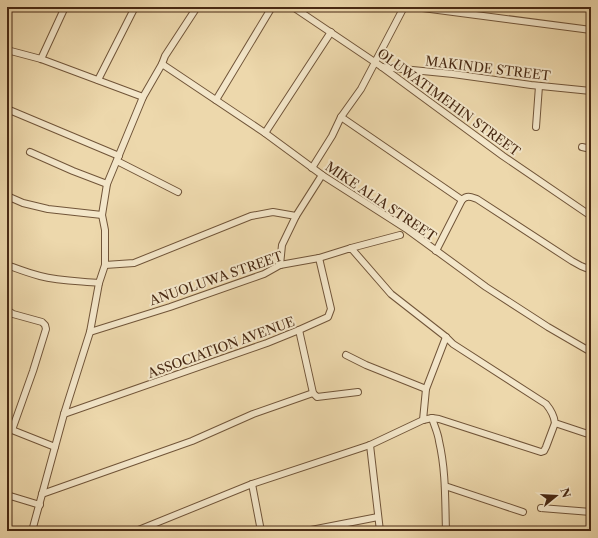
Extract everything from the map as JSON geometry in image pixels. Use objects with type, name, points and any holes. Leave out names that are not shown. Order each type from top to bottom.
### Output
[{"type":"street","points":[[41,58],[65,7]]},
{"type":"street","points":[[98,80],[135,7]]},
{"type":"street","points":[[32,531],[64,414],[90,332],[99,283],[105,265],[105,230],[102,215],[107,184],[144,97],[165,56],[197,7]]},
{"type":"street","points":[[216,100],[272,7]]},
{"type":"street","name":"OLUWATIMEHIN STREET","points":[[293,7],[382,66],[504,156],[591,216]]},
{"type":"street","points":[[312,168],[342,117],[361,89],[404,7]]},
{"type":"street","points":[[415,7],[591,30]]},
{"type":"street","points":[[265,133],[331,32]]},
{"type":"street","points":[[7,50],[41,58],[144,97]]},
{"type":"street","name":"MIKE ALIA STREET","points":[[162,64],[265,133],[322,175],[408,230],[486,287],[548,327],[591,352]]},
{"type":"street","name":"MAKINDE STREET","points":[[382,66],[539,86],[591,91]]},
{"type":"street","points":[[536,127],[539,86]]},
{"type":"street","points":[[7,109],[118,158],[178,192]]},
{"type":"street","points":[[342,117],[462,200]]},
{"type":"street","points":[[582,147],[591,149]]},
{"type":"street","points":[[30,152],[107,184]]},
{"type":"street","points":[[280,265],[282,245],[296,216],[322,175]]},
{"type":"street","points":[[7,196],[23,203],[48,209],[102,215]]},
{"type":"street","points":[[436,251],[462,200],[470,196],[477,199],[577,264],[591,270]]},
{"type":"street","points":[[105,265],[134,263],[250,216],[273,212],[296,216]]},
{"type":"street","name":"ANUOLUWA STREET","points":[[90,332],[170,307],[264,274],[280,265],[320,258],[400,235]]},
{"type":"street","points":[[136,531],[252,484],[370,445],[423,420],[432,418],[541,452],[544,451],[554,423],[554,416],[546,404],[453,344],[391,294],[351,248]]},
{"type":"street","name":"ASSOCIATION AVENUE","points":[[64,414],[267,343],[328,317],[330,309],[320,258]]},
{"type":"street","points":[[7,265],[39,276],[99,283]]},
{"type":"street","points":[[7,310],[13,314],[42,322],[46,329],[33,371],[10,429],[55,447]]},
{"type":"street","points":[[299,330],[313,393],[317,398],[358,392]]},
{"type":"street","points":[[423,420],[426,389],[446,337]]},
{"type":"street","points":[[346,355],[366,365],[426,389]]},
{"type":"street","points":[[42,494],[192,441],[253,414],[313,393]]},
{"type":"street","points":[[432,418],[439,440],[442,457],[445,486],[446,531]]},
{"type":"street","points":[[554,423],[591,435]]},
{"type":"street","points":[[370,445],[380,531]]},
{"type":"street","points":[[252,484],[262,531]]},
{"type":"street","points":[[445,486],[523,512]]},
{"type":"street","points":[[7,495],[40,505]]},
{"type":"street","points":[[541,508],[591,512]]},
{"type":"street","points":[[306,531],[378,517]]}]
